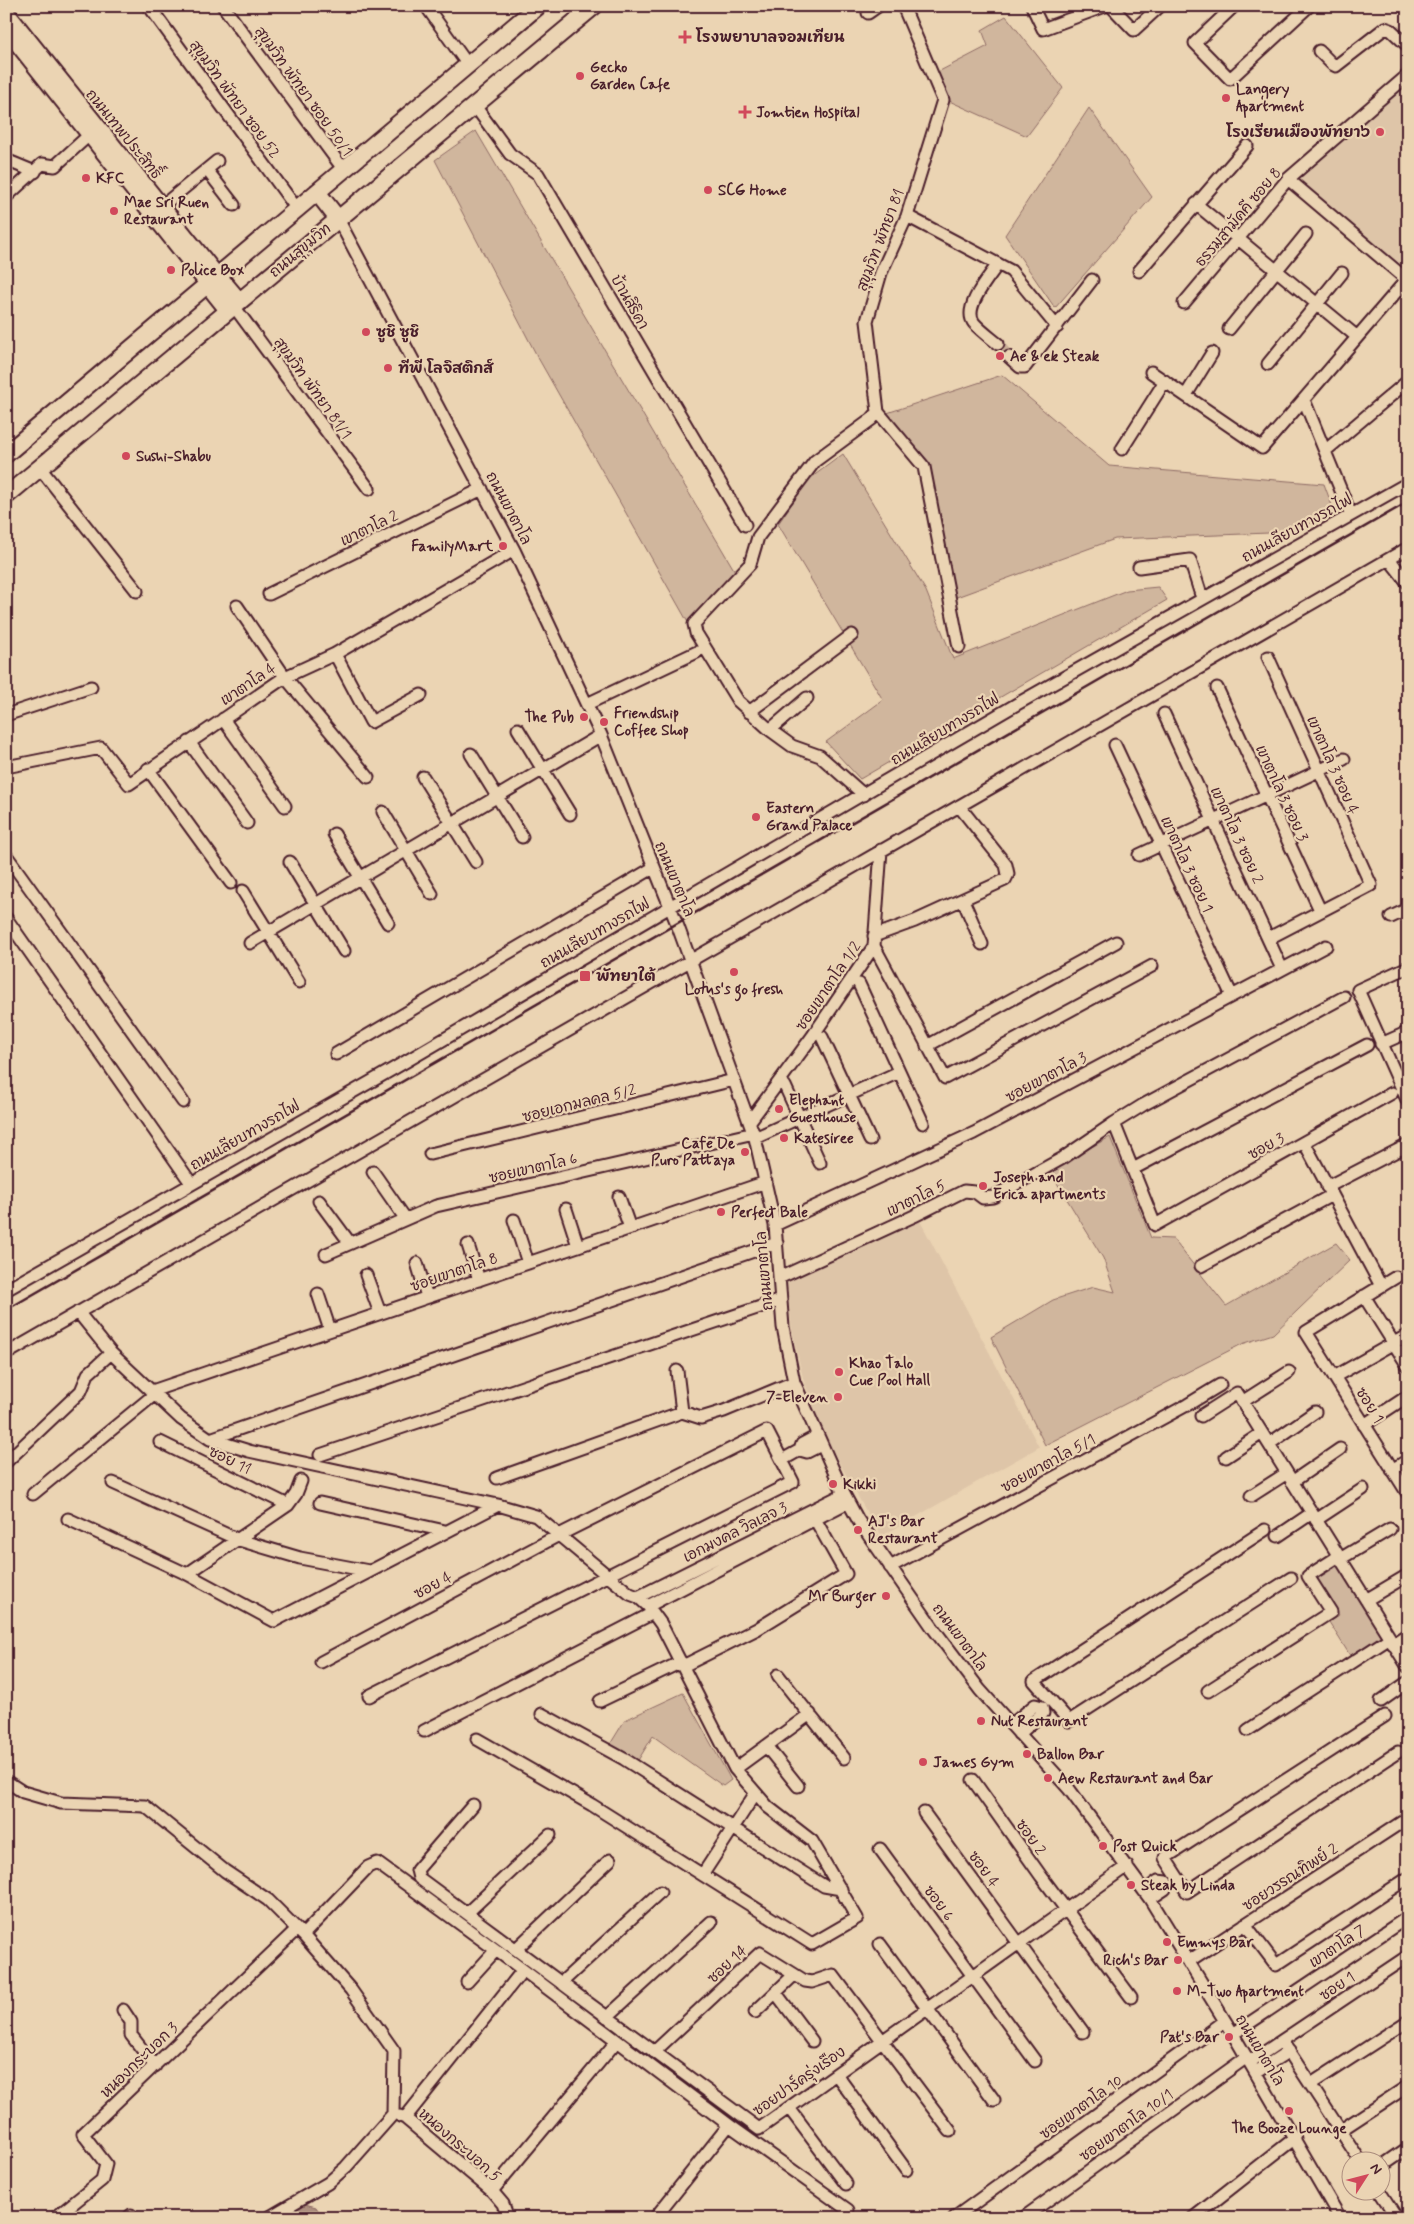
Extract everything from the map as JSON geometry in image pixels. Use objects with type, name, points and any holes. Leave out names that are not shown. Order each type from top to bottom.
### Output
[{"type":"highway","points":[[6,454],[538,6]]},
{"type":"highway","name":"ถนนสุขุมวิท","points":[[6,496],[594,6]]},
{"type":"highway","points":[[317,192],[338,219]]},
{"type":"highway","points":[[213,280],[233,306]]},
{"type":"main road","name":"ถนนเทพประสิทธิ์","points":[[6,11],[162,206],[213,280]]},
{"type":"main road","name":"ถนนเทพประสิทธิ์","points":[[6,30],[88,136],[213,280]]},
{"type":"street","name":"สุขุมวิท พัทยา ซอย 52","points":[[149,6],[297,209]]},
{"type":"street","name":"สุขุมวิท พัทยา ซอย 50/1","points":[[223,6],[344,170]]},
{"type":"street","points":[[426,6],[468,65]]},
{"type":"street","points":[[868,13],[878,6]]},
{"type":"street","name":"สุขุมวิท พัทยา 81","points":[[878,412],[867,321],[881,273],[908,216],[943,100],[903,6]]},
{"type":"street","points":[[1032,6],[1043,29],[1105,6]]},
{"type":"street","points":[[1112,6],[1134,30],[1160,6]]},
{"type":"street","points":[[1234,6],[1195,43],[1230,79],[1309,6]]},
{"type":"street","points":[[1319,51],[1336,66],[1385,28],[1390,30],[1408,46]]},
{"type":"street","name":"ธรรมสามัคคี ซอย 8","points":[[1184,303],[1288,179],[1408,75]]},
{"type":"street","name":"บ้านสิริคา","points":[[475,106],[510,154],[538,174],[744,525]]},
{"type":"street","points":[[6,197],[42,164],[55,166],[88,136]]},
{"type":"street","points":[[1139,272],[1247,146]]},
{"type":"street","points":[[6,160],[35,172]]},
{"type":"street","points":[[162,206],[217,161]]},
{"type":"street","points":[[207,170],[234,205]]},
{"type":"street","points":[[1151,372],[1262,448],[1407,278],[1288,179]]},
{"type":"street","points":[[1196,204],[1276,272],[1356,336]]},
{"type":"street","points":[[908,216],[1011,271],[1057,327]]},
{"type":"street","name":"ถนนเขาตาโล","points":[[338,219],[514,550],[601,735],[692,961],[750,1121],[766,1182],[775,1225],[783,1327],[794,1382],[846,1498],[858,1520],[890,1567],[972,1678],[1015,1730],[1069,1789],[1147,1895],[1226,2021],[1295,2138],[1336,2216]]},
{"type":"street","points":[[1229,329],[1306,234]]},
{"type":"street","points":[[998,264],[977,295],[971,313],[974,323],[998,344]]},
{"type":"street","points":[[1268,364],[1342,273]]},
{"type":"street","points":[[1009,356],[1020,367],[1025,367],[1092,280]]},
{"type":"street","name":"สุขุมวิท พัทยา 81/1","points":[[233,306],[369,489]]},
{"type":"street","points":[[1186,396],[1212,353]]},
{"type":"street","points":[[1122,449],[1165,381]]},
{"type":"street","points":[[1325,450],[1408,381]]},
{"type":"street","points":[[1304,400],[1351,515]]},
{"type":"street","points":[[864,795],[820,756],[792,746],[770,730],[738,701],[696,633],[694,624],[750,564],[758,537],[815,461],[872,419],[878,412],[924,467],[959,647]]},
{"type":"street","points":[[40,468],[137,591]]},
{"type":"street","name":"ถนนเลียบทางรถไฟ","points":[[9,1284],[191,1183],[864,795],[1017,704],[1408,483]]},
{"type":"street","name":"เขาตาโล 2","points":[[269,594],[482,489]]},
{"type":"street","points":[[6,1354],[1408,548]]},
{"type":"street","name":"เขาตาโล 4","points":[[6,766],[101,748],[129,784],[285,677],[334,654],[514,550]]},
{"type":"street","points":[[1389,559],[1408,582]]},
{"type":"street","points":[[1139,566],[1190,560],[1202,598]]},
{"type":"street","points":[[237,606],[285,677],[368,777]]},
{"type":"street","points":[[749,712],[852,635]]},
{"type":"street","points":[[587,704],[697,652]]},
{"type":"street","points":[[334,654],[372,722],[421,695]]},
{"type":"street","name":"เขาตาโล 3 ซอย 4","points":[[1268,657],[1371,885],[1320,910]]},
{"type":"street","points":[[6,715],[91,687]]},
{"type":"street","name":"เขาตาโล 3 ซอย 3","points":[[1217,688],[1320,910]]},
{"type":"street","points":[[770,730],[807,698]]},
{"type":"street","name":"เขาตาโล 3 ซอย 2","points":[[1164,714],[1282,969]]},
{"type":"street","points":[[223,719],[285,806]]},
{"type":"street","points":[[518,729],[570,814]]},
{"type":"street","points":[[250,943],[601,735]]},
{"type":"street","points":[[189,742],[247,823]]},
{"type":"street","name":"เขาตาโล 3 ซอย 1","points":[[1115,745],[1232,996]]},
{"type":"street","points":[[471,754],[522,837]]},
{"type":"street","points":[[1138,856],[1344,759]]},
{"type":"street","points":[[148,770],[231,883]]},
{"type":"street","points":[[423,777],[476,862]]},
{"type":"street","points":[[958,806],[1006,865],[1008,874],[1005,880],[874,941],[945,1078],[1152,966]]},
{"type":"street","points":[[383,812],[432,894]]},
{"type":"street","points":[[334,834],[388,923]]},
{"type":"street","name":"ซอยเขาตาโล 1/2","points":[[750,1121],[812,1038],[874,941],[880,850]]},
{"type":"street","points":[[6,855],[183,1102]]},
{"type":"street","points":[[290,862],[344,951]]},
{"type":"street","points":[[336,1054],[653,868]]},
{"type":"street","points":[[243,891],[299,982]]},
{"type":"street","points":[[963,900],[982,944]]},
{"type":"street","points":[[1391,917],[1408,909]]},
{"type":"street","points":[[1269,938],[1320,910]]},
{"type":"street","points":[[6,918],[191,1183]]},
{"type":"street","points":[[927,1046],[1116,942]]},
{"type":"street","name":"ซอยเขาตาโล 3","points":[[775,1225],[974,1132],[1326,946]]},
{"type":"street","points":[[1407,1097],[1381,1044],[1358,990],[1408,967]]},
{"type":"street","points":[[859,984],[923,1124]]},
{"type":"street","name":"เขาตาโล 5","points":[[779,1278],[964,1191],[975,1192],[983,1198],[993,1197],[1063,1158],[1114,1123],[1344,997]]},
{"type":"street","points":[[1381,1044],[1408,1032]]},
{"type":"street","points":[[822,1037],[870,1140]]},
{"type":"street","points":[[1114,1123],[1133,1170],[1367,1045]]},
{"type":"street","name":"ซอยเขาตาโล 6","points":[[326,1254],[436,1206],[754,1135],[799,1118],[899,1072]]},
{"type":"street","name":"ซอยเอกมลคล 5/2","points":[[430,1154],[734,1080]]},
{"type":"street","points":[[785,1086],[820,1163]]},
{"type":"street","name":"ซอย 3","points":[[1133,1170],[1155,1225],[1392,1093]]},
{"type":"street","points":[[1304,1142],[1381,1286]]},
{"type":"street","points":[[1201,1266],[1408,1145]]},
{"type":"street","points":[[373,1172],[405,1218]]},
{"type":"street","name":"ซอยเขาตาโล 8","points":[[153,1392],[766,1182]]},
{"type":"street","points":[[619,1197],[630,1228]]},
{"type":"street","points":[[319,1201],[350,1243]]},
{"type":"street","points":[[566,1209],[578,1246]]},
{"type":"street","points":[[514,1220],[528,1263]]},
{"type":"street","points":[[210,1439],[776,1243]]},
{"type":"street","points":[[468,1245],[479,1280]]},
{"type":"street","points":[[417,1263],[427,1297]]},
{"type":"street","points":[[366,1275],[380,1314]]},
{"type":"street","points":[[1396,1277],[1364,1296],[1408,1366]]},
{"type":"street","points":[[318,1294],[330,1330]]},
{"type":"street","name":"ซอย 1","points":[[1364,1296],[1306,1332],[1408,1494]]},
{"type":"street","points":[[320,1455],[781,1300]]},
{"type":"street","points":[[78,1312],[111,1353],[181,1419],[210,1439],[249,1450],[498,1505],[536,1516],[630,1594],[638,1597],[650,1609],[682,1664],[735,1769],[768,1807],[812,1841],[857,1918],[812,1944],[592,1805],[477,1739]]},
{"type":"street","points":[[1334,1377],[1408,1335]]},
{"type":"street","points":[[6,1462],[81,1391],[88,1374],[111,1353]]},
{"type":"street","points":[[677,1371],[682,1412]]},
{"type":"street","points":[[1242,1402],[1289,1372]]},
{"type":"street","points":[[497,1478],[682,1412],[701,1418],[724,1411],[794,1382]]},
{"type":"street","name":"ซอยเขาตาโล 5/1","points":[[890,1567],[1220,1385]]},
{"type":"street","points":[[33,1494],[153,1392]]},
{"type":"street","points":[[1201,1416],[1237,1393],[1408,1667]]},
{"type":"street","points":[[1364,1424],[1408,1396]]},
{"type":"street","points":[[1269,1444],[1315,1412]]},
{"type":"street","name":"ซอย 4","points":[[321,1662],[559,1535],[767,1431],[782,1460]]},
{"type":"street","points":[[1226,1457],[1262,1433]]},
{"type":"street","points":[[369,1696],[793,1482],[782,1460],[800,1450],[807,1452],[819,1441]]},
{"type":"street","name":"ซอย 11","points":[[160,1442],[288,1505]]},
{"type":"street","points":[[1251,1496],[1290,1478],[1340,1449]]},
{"type":"street","points":[[1392,1470],[1408,1460]]},
{"type":"street","points":[[187,1574],[288,1505],[296,1494],[301,1481]]},
{"type":"street","points":[[113,1482],[239,1540],[300,1558],[369,1571]]},
{"type":"street","points":[[1278,1536],[1362,1489]]},
{"type":"street","name":"เอกมงคล วิลเลจ 3","points":[[424,1731],[815,1519],[846,1498]]},
{"type":"street","name":"เอกมงคล วิลเลจ 3","points":[[638,1597],[846,1498]]},
{"type":"street","points":[[320,1503],[445,1530]]},
{"type":"street","points":[[68,1519],[187,1574],[274,1621],[445,1530],[498,1505]]},
{"type":"street","points":[[600,1701],[757,1629],[846,1574],[815,1519]]},
{"type":"street","points":[[1208,1691],[1331,1612],[1308,1576],[1390,1529]]},
{"type":"street","points":[[1265,1530],[1034,1681],[1046,1704],[1069,1720],[1291,1578]]},
{"type":"street","points":[[1366,1600],[1408,1575]]},
{"type":"street","points":[[1248,1730],[1391,1641],[1408,1634]]},
{"type":"street","points":[[778,1675],[844,1758]]},
{"type":"street","points":[[1381,1701],[1408,1682]]},
{"type":"street","points":[[1015,1730],[1043,1714],[1046,1704]]},
{"type":"street","points":[[542,1714],[624,1759],[733,1826],[824,1886],[841,1889]]},
{"type":"street","points":[[735,1769],[810,1714]]},
{"type":"street","points":[[1385,1716],[1165,1858],[1171,1878],[1187,1892],[1398,1752]]},
{"type":"street","points":[[766,1746],[798,1786]]},
{"type":"street","name":"ซอย 2","points":[[973,1780],[1066,1910]]},
{"type":"street","points":[[6,1781],[23,1792],[61,1803],[145,1806],[225,1871],[268,1900],[300,1932],[351,1990],[394,2051],[393,2114]]},
{"type":"street","points":[[703,1874],[755,1794]]},
{"type":"street","name":"ซอยปาร์ครุ่งเรือง","points":[[473,1805],[417,1870],[419,1878],[759,2129],[1127,1866]]},
{"type":"street","name":"ซอย 4","points":[[924,1813],[1019,1943]]},
{"type":"street","name":"ซอยวรรณทิพย์ 2","points":[[1189,1961],[1408,1818]]},
{"type":"street","points":[[467,1913],[550,1835]]},
{"type":"street","name":"ซอย 6","points":[[880,1848],[1035,2061]]},
{"type":"street","points":[[516,1950],[610,1860]]},
{"type":"street","name":"หนองกระบอก 3","points":[[55,2218],[102,2180],[106,2164],[83,2134],[368,1867],[377,1864],[496,1950]]},
{"type":"street","points":[[1147,1895],[1165,1889],[1171,1878]]},
{"type":"street","points":[[1245,1924],[1276,1965],[1408,1878]]},
{"type":"street","points":[[562,1983],[660,1892]]},
{"type":"street","points":[[1066,1910],[1131,1997]]},
{"type":"street","name":"เขาตาโล 7","points":[[1233,2034],[1408,1917]]},
{"type":"street","points":[[608,2017],[712,1922]]},
{"type":"street","points":[[1019,1943],[1083,2032]]},
{"type":"street","points":[[880,1944],[994,2100]]},
{"type":"street","points":[[467,1982],[496,1950],[616,2042],[848,2210]]},
{"type":"street","name":"ซอย 14","points":[[654,2052],[760,1954],[794,1975],[812,1982],[833,1974],[883,2040]]},
{"type":"street","name":"ซอย 1","points":[[1248,2060],[1282,2040],[1408,1956]]},
{"type":"street","points":[[405,2118],[523,1970]]},
{"type":"street","points":[[755,2012],[794,1975]]},
{"type":"street","points":[[776,1993],[812,2041]]},
{"type":"street","points":[[123,2010],[132,2022],[131,2035],[154,2066]]},
{"type":"street","name":"ซอยเขาตาโล 10","points":[[954,2218],[1226,2021]]},
{"type":"street","points":[[1311,2084],[1408,2021]]},
{"type":"street","points":[[883,2040],[950,2131]]},
{"type":"street","points":[[1282,2040],[1355,2152]]},
{"type":"street","points":[[492,2191],[616,2042]]},
{"type":"street","points":[[1256,2072],[1289,2051]]},
{"type":"street","name":"ซอยเขาตาโล 10/1","points":[[1022,2218],[1248,2060]]},
{"type":"street","points":[[836,2074],[906,2170]]},
{"type":"street","points":[[1341,2130],[1408,2086]]},
{"type":"street","points":[[788,2108],[846,2184]]},
{"type":"street","name":"หนองกระบอก 5","points":[[268,2218],[328,2182],[346,2167],[393,2114],[405,2118],[492,2191],[502,2204],[508,2218]]},
{"type":"street","points":[[655,2218],[729,2125]]},
{"type":"street","points":[[1193,2218],[1295,2138]]},
{"type":"street","points":[[1392,2159],[1408,2148]]},
{"type":"street","points":[[1387,2202],[1398,2218]]},
{"type":"street","points":[[1402,2218],[1408,2214]]},
{"type":"shaded area","points":[[1006,16],[1063,88],[1027,136],[947,100],[934,74],[988,46],[982,30]]},
{"type":"shaded area","name":"โรงเรียนเมืองพัทยา๖","points":[[1408,82],[1408,266],[1406,268],[1295,182]]},
{"type":"shaded area","points":[[1089,108],[1152,197],[1055,308],[1005,235]]},
{"type":"shaded area","points":[[476,131],[736,573],[690,626],[537,356],[435,160]]},
{"type":"shaded area","points":[[1002,375],[1109,466],[1324,484],[1334,511],[1295,532],[1115,539],[951,599],[929,462],[884,414]]},
{"type":"shaded area","points":[[843,454],[926,591],[953,659],[1127,590],[1158,587],[1167,600],[860,779],[826,742],[883,700],[778,524],[808,480]]},
{"type":"shaded area","points":[[1110,1137],[1151,1238],[1173,1239],[1226,1306],[1336,1243],[1350,1260],[1273,1334],[1242,1344],[1045,1445],[991,1337],[1053,1300],[1093,1287],[1115,1292],[1103,1258],[1049,1170]]},
{"type":"shaded area","points":[[918,1217],[1039,1447],[882,1536],[871,1520],[824,1435],[803,1378],[792,1331],[786,1279]]},
{"type":"shaded area","points":[[1339,1565],[1383,1637],[1351,1657],[1329,1622],[1339,1615],[1317,1579]]},
{"type":"shaded area","points":[[683,1693],[731,1780],[723,1786],[653,1736],[637,1762],[609,1746],[625,1720]]},
{"type":"shaded area","points":[[305,2204],[316,2207],[323,2218],[284,2218]]},
{"type":"tunnel","points":[[998,344],[1009,357]]},
{"type":"railway","points":[[6,1310],[1408,502]]},
{"type":"place","name":"โรงพยาบาลจอมเทียน","points":[[685,37]]},
{"type":"place","name":"Gecko Garden Cafe","points":[[580,76]]},
{"type":"place","name":"Langery Apartment","points":[[1226,98]]},
{"type":"place","name":"Jomtien Hospital","points":[[745,112]]},
{"type":"place","name":"โรงเรียนเมืองพัทยา๖","points":[[1380,132]]},
{"type":"place","name":"KFC","points":[[86,178]]},
{"type":"place","name":"SCG Home","points":[[708,190]]},
{"type":"place","name":"Mae Sri Ruen Restaurant","points":[[114,211]]},
{"type":"place","name":"Police Box","points":[[171,270]]},
{"type":"place","name":"ซูชิ ซูชิ","points":[[366,332]]},
{"type":"place","name":"Ae & ek Steak","points":[[1000,356]]},
{"type":"place","name":"ทีพี โลจิสติกส์","points":[[388,368]]},
{"type":"place","name":"Sushi-Shabu","points":[[126,456]]},
{"type":"place","name":"FamilyMart","points":[[503,546]]},
{"type":"place","name":"The Pub","points":[[584,717]]},
{"type":"place","name":"Friendship Coffee Shop","points":[[604,722]]},
{"type":"place","name":"Eastern Grand Palace","points":[[756,817]]},
{"type":"place","name":"Lotus's go fresh","points":[[734,972]]},
{"type":"place","name":"พัทยาใต้","points":[[585,976]]},
{"type":"place","name":"Elephant Guesthouse","points":[[779,1109]]},
{"type":"place","name":"Katesiree","points":[[784,1138]]},
{"type":"place","name":"Cafe De Puro Pattaya","points":[[745,1152]]},
{"type":"place","name":"Joseph and Erica apartments","points":[[983,1186]]},
{"type":"place","name":"Perfect Bale","points":[[721,1212]]},
{"type":"place","name":"Khao Talo Cue Pool Hall","points":[[839,1372]]},
{"type":"place","name":"7-Eleven","points":[[838,1397]]},
{"type":"place","name":"Kikki","points":[[833,1484]]},
{"type":"place","name":"AJ's Bar Restaurant","points":[[858,1530]]},
{"type":"place","name":"Mr Burger","points":[[886,1596]]},
{"type":"place","name":"Nut Restaurant","points":[[981,1721]]},
{"type":"place","name":"Ballon Bar","points":[[1027,1754]]},
{"type":"place","name":"James Gym","points":[[923,1762]]},
{"type":"place","name":"Aew Restaurant and Bar","points":[[1048,1778]]},
{"type":"place","name":"Post Quick","points":[[1103,1846]]},
{"type":"place","name":"Steak by Linda","points":[[1131,1885]]},
{"type":"place","name":"Emmys Bar","points":[[1167,1942]]},
{"type":"place","name":"Rich's Bar","points":[[1178,1960]]},
{"type":"place","name":"M-Two Apartment","points":[[1177,1991]]},
{"type":"place","name":"Pat's Bar","points":[[1229,2037]]},
{"type":"place","name":"The Booze Lounge","points":[[1289,2111]]}]
